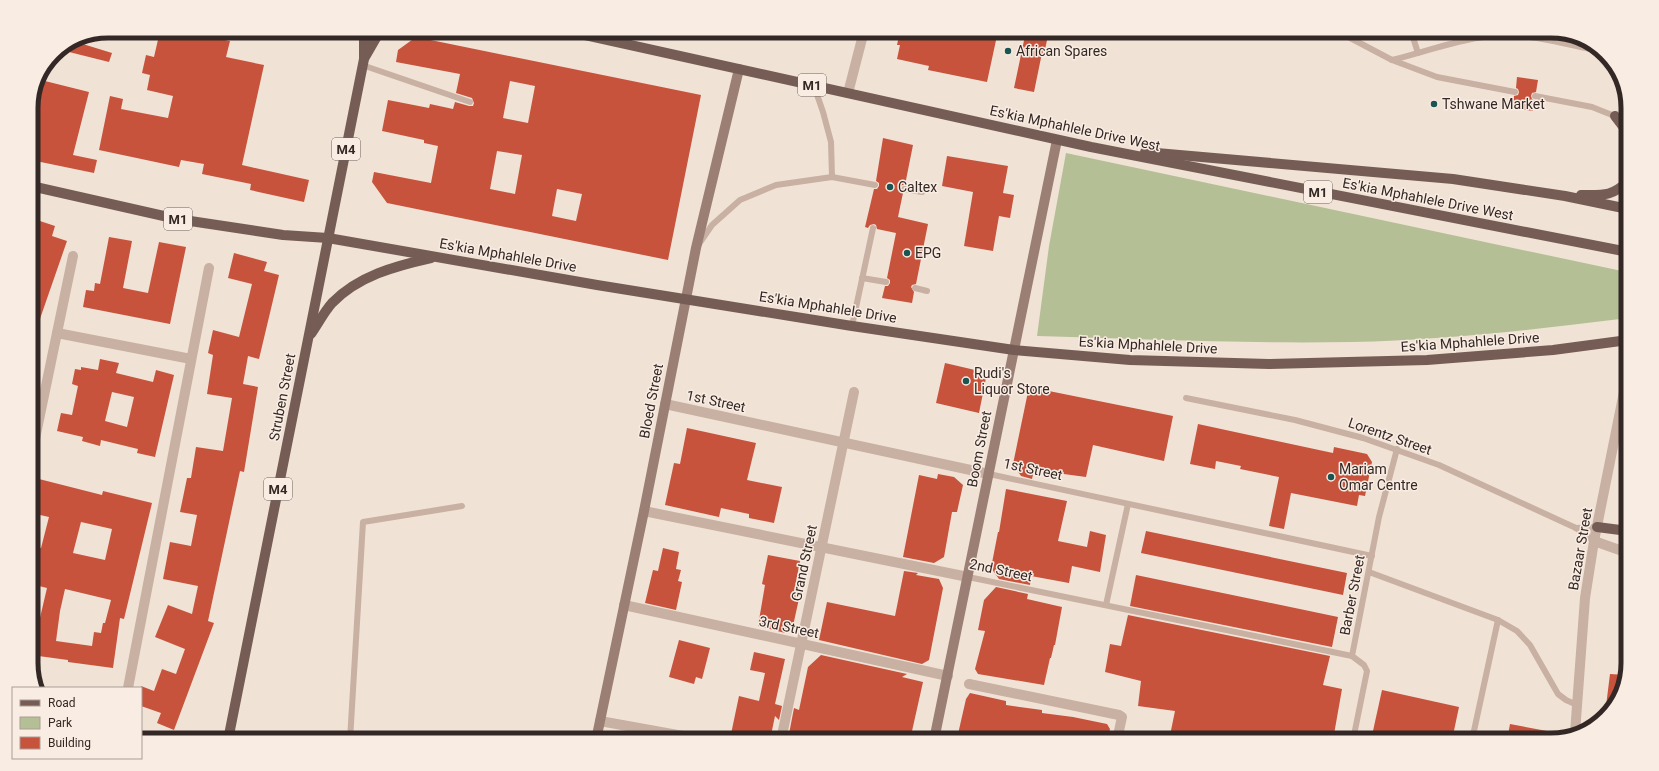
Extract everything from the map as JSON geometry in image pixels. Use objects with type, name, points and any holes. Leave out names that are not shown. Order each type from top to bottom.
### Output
[{"type":"main road","points":[[363,62],[364,38]]},
{"type":"main road","points":[[363,62],[376,38]]},
{"type":"main road","name":"Es'kia Mphahlele Drive West","points":[[599,38],[1057,140],[1621,251]]},
{"type":"main road","name":"Struben Street","points":[[229,733],[363,62]]},
{"type":"main road","name":"Bloed Street","points":[[597,733],[644,510],[696,248],[739,69]]},
{"type":"main road","points":[[1615,116],[1621,124]]},
{"type":"main road","name":"Boom Street","points":[[936,733],[1057,140]]},
{"type":"main road","points":[[1091,147],[1453,179],[1565,196],[1621,208]]},
{"type":"main road","points":[[1565,196],[1607,194],[1616,192],[1621,187]]},
{"type":"main road","name":"Es'kia Mphahlele Drive","points":[[38,188],[177,219],[283,234],[328,238],[686,299],[1014,350],[1130,360],[1269,364],[1427,360],[1553,350],[1621,341]]},
{"type":"main road","points":[[308,338],[331,305],[340,295],[359,281],[386,270],[437,257]]},
{"type":"main road","points":[[1597,527],[1621,530]]},
{"type":"street","points":[[848,93],[862,38]]},
{"type":"street","points":[[38,425],[73,256]]},
{"type":"street","points":[[128,687],[209,268]]},
{"type":"street","points":[[57,334],[191,359]]},
{"type":"street","name":"Grand Street","points":[[783,733],[854,392]]},
{"type":"street","name":"1st Street","points":[[665,404],[989,474]]},
{"type":"street","name":"Bazaar Street","points":[[1576,728],[1585,598],[1594,541],[1621,407]]},
{"type":"street","name":"2nd Street","points":[[644,510],[968,577]]},
{"type":"street","points":[[1594,541],[1621,551]]},
{"type":"street","name":"3rd Street","points":[[624,606],[948,676]]},
{"type":"street","points":[[969,684],[1121,716],[1118,733]]},
{"type":"street","points":[[600,721],[666,733]]},
{"type":"lane","points":[[1350,38],[1392,60],[1437,77],[1515,92]]},
{"type":"lane","points":[[1413,38],[1418,54]]},
{"type":"lane","points":[[1392,60],[1476,38]]},
{"type":"lane","points":[[1532,38],[1590,49]]},
{"type":"lane","points":[[363,62],[470,102]]},
{"type":"lane","points":[[814,86],[831,142],[832,177]]},
{"type":"lane","points":[[1535,96],[1592,107],[1615,116],[1621,120]]},
{"type":"lane","points":[[696,248],[712,225],[740,200],[776,185],[832,177],[875,185]]},
{"type":"lane","points":[[904,189],[922,192]]},
{"type":"lane","points":[[852,326],[873,228]]},
{"type":"lane","points":[[862,278],[886,282]]},
{"type":"lane","points":[[915,288],[927,291]]},
{"type":"lane","name":"Lorentz Street","points":[[1186,398],[1295,420],[1363,438],[1397,449],[1439,465],[1576,528],[1594,541]]},
{"type":"lane","name":"Barber Street","points":[[1354,733],[1367,671],[1364,665],[1352,656],[1379,517],[1397,449]]},
{"type":"lane","name":"1st Street","points":[[989,474],[1372,556]]},
{"type":"lane","points":[[1106,605],[1128,504]]},
{"type":"lane","points":[[350,733],[363,522],[462,506]]},
{"type":"lane","name":"Lorentz Street","points":[[1576,528],[1597,527]]},
{"type":"lane","points":[[1369,572],[1498,620],[1518,631],[1530,645],[1558,694],[1577,705]]},
{"type":"lane","name":"2nd Street","points":[[968,577],[1352,656]]},
{"type":"lane","points":[[1474,733],[1498,620]]},
{"type":"green space","points":[[1066,153],[1621,271],[1620,319],[1486,334],[1352,342],[1234,342],[1037,336],[1049,246]]},
{"type":"building","points":[[158,38],[220,38],[230,41],[226,57],[264,65],[242,165],[309,180],[304,202],[250,190],[251,184],[202,174],[204,164],[181,160],[179,167],[99,150],[110,96],[123,99],[121,109],[168,118],[173,96],[147,90],[150,75],[142,73],[146,55],[154,57]]},
{"type":"building","points":[[415,38],[421,38],[701,95],[668,260],[387,203],[372,182],[374,172],[431,183],[438,146],[424,143],[424,140],[382,131],[388,100],[429,108],[430,104],[453,109],[455,102],[469,106],[473,106],[474,103],[472,98],[456,93],[460,74],[396,62],[398,50]],"holes":[[[510,81],[535,86],[528,123],[503,118]],[[497,151],[522,155],[515,194],[490,189]],[[557,189],[582,194],[576,221],[552,216]]]},
{"type":"building","points":[[898,38],[996,38],[987,82],[928,70],[929,66],[897,59],[900,45],[897,45]]},
{"type":"building","points":[[1025,38],[1047,38],[1044,54],[1042,53],[1034,92],[1014,88]]},
{"type":"building","points":[[80,43],[112,53],[109,62],[69,52],[70,49]]},
{"type":"building","points":[[1517,77],[1538,80],[1536,92],[1532,93],[1531,96],[1535,101],[1533,111],[1512,108],[1514,96],[1518,95],[1519,92],[1516,88]]},
{"type":"building","points":[[43,81],[89,92],[73,155],[97,160],[94,173],[38,161],[38,103]]},
{"type":"building","points":[[883,138],[913,145],[905,185],[902,185],[900,188],[900,191],[903,193],[898,217],[928,224],[916,284],[912,285],[911,287],[914,292],[912,303],[882,298],[885,286],[888,286],[890,283],[890,280],[887,278],[896,233],[877,229],[876,225],[874,224],[870,225],[868,228],[865,227],[874,189],[877,189],[879,186],[879,183],[876,181]]},
{"type":"building","points":[[947,156],[1008,166],[1003,193],[1014,195],[1010,218],[999,216],[993,251],[964,246],[973,192],[942,186]]},
{"type":"building","points":[[38,220],[55,226],[52,236],[67,241],[38,325],[38,250]]},
{"type":"building","points":[[109,237],[132,241],[123,288],[148,293],[159,242],[186,247],[170,324],[83,307],[86,290],[94,291],[95,283],[100,284]]},
{"type":"building","points":[[234,253],[267,262],[264,271],[279,275],[259,359],[248,356],[243,384],[258,387],[244,472],[240,471],[208,621],[214,623],[174,730],[157,723],[161,713],[142,706],[141,686],[154,691],[162,669],[176,674],[185,649],[155,637],[168,605],[192,614],[198,586],[163,579],[170,542],[191,546],[197,515],[180,512],[187,478],[191,478],[196,447],[223,451],[232,398],[207,394],[213,355],[208,353],[213,330],[239,337],[252,284],[228,278]]},
{"type":"building","points":[[100,359],[119,363],[116,373],[153,382],[156,370],[174,375],[155,457],[137,453],[138,449],[101,440],[100,446],[82,441],[83,437],[57,431],[61,413],[72,415],[78,386],[72,384],[75,369],[81,370],[81,367],[98,370]],"holes":[[[112,392],[134,397],[127,427],[105,421]]]},
{"type":"building","points":[[945,363],[975,370],[973,375],[986,378],[979,413],[936,403]]},
{"type":"building","points":[[1029,387],[1173,416],[1164,461],[1093,445],[1086,477],[1034,470],[1032,479],[1021,476],[1013,464]]},
{"type":"building","points":[[1198,424],[1333,453],[1334,447],[1367,454],[1372,462],[1365,496],[1359,495],[1357,506],[1291,493],[1284,529],[1269,526],[1279,477],[1240,469],[1241,466],[1216,461],[1215,469],[1190,464]]},
{"type":"building","points":[[687,428],[756,443],[747,480],[782,487],[774,523],[749,518],[749,514],[721,508],[719,517],[665,505],[674,463],[680,464]]},
{"type":"building","points":[[938,474],[954,477],[963,485],[957,512],[952,512],[944,557],[934,563],[903,557],[919,475],[937,479]]},
{"type":"building","points":[[39,479],[102,495],[103,491],[152,503],[124,619],[120,618],[113,668],[68,662],[68,660],[38,656],[38,622],[47,588],[38,586],[38,547],[41,548],[49,517],[38,515]],"holes":[[[81,522],[112,529],[105,560],[73,553]],[[65,589],[111,600],[101,633],[94,632],[92,646],[56,641]]]},
{"type":"building","points":[[1006,489],[1067,501],[1058,541],[1087,547],[1090,531],[1106,535],[1100,572],[1072,566],[1069,583],[1031,576],[1030,585],[999,579],[991,568]]},
{"type":"building","points":[[1146,531],[1347,573],[1343,595],[1141,553]]},
{"type":"building","points":[[663,548],[679,552],[676,569],[681,570],[678,581],[682,582],[676,610],[645,603],[653,570],[658,571]]},
{"type":"building","points":[[768,555],[800,561],[794,592],[800,594],[793,626],[785,633],[758,626],[765,585],[762,584]]},
{"type":"building","points":[[904,571],[918,573],[916,575],[939,579],[943,588],[929,660],[922,664],[819,640],[827,602],[895,616]]},
{"type":"building","points":[[1136,575],[1338,617],[1332,647],[1130,606]]},
{"type":"building","points":[[996,587],[1028,594],[1027,599],[1062,607],[1055,645],[1050,658],[1044,685],[978,674],[975,669],[985,631],[978,630],[984,600]]},
{"type":"building","points":[[1128,615],[1330,656],[1323,685],[1342,689],[1334,733],[1170,733],[1175,711],[1138,706],[1141,681],[1105,672],[1110,644],[1121,646]]},
{"type":"building","points":[[679,640],[710,648],[702,679],[696,677],[694,684],[669,677]]},
{"type":"building","points":[[754,652],[785,659],[775,704],[782,706],[779,720],[775,716],[771,733],[731,733],[739,696],[759,701],[765,673],[750,670]]},
{"type":"building","points":[[821,655],[907,674],[902,677],[923,682],[912,733],[789,733],[794,708],[799,710],[808,667]]},
{"type":"building","points":[[1610,674],[1620,675],[1616,690],[1606,707]]},
{"type":"building","points":[[1382,690],[1459,707],[1453,733],[1373,733]]},
{"type":"building","points":[[970,693],[1006,701],[1006,705],[1042,710],[1042,713],[1073,717],[1107,724],[1110,729],[1109,733],[958,733],[966,699]]},
{"type":"building","points":[[1510,724],[1556,733],[1552,733],[1508,733]]},
{"type":"place","name":"African Spares","points":[[1008,51]]},
{"type":"place","name":"Tshwane Market","points":[[1434,104]]},
{"type":"place","name":"Caltex","points":[[890,187]]},
{"type":"place","name":"EPG","points":[[907,253]]},
{"type":"place","name":"Rudi's Liquor Store","points":[[966,381]]},
{"type":"place","name":"Mariam Omar Centre","points":[[1331,477]]}]
